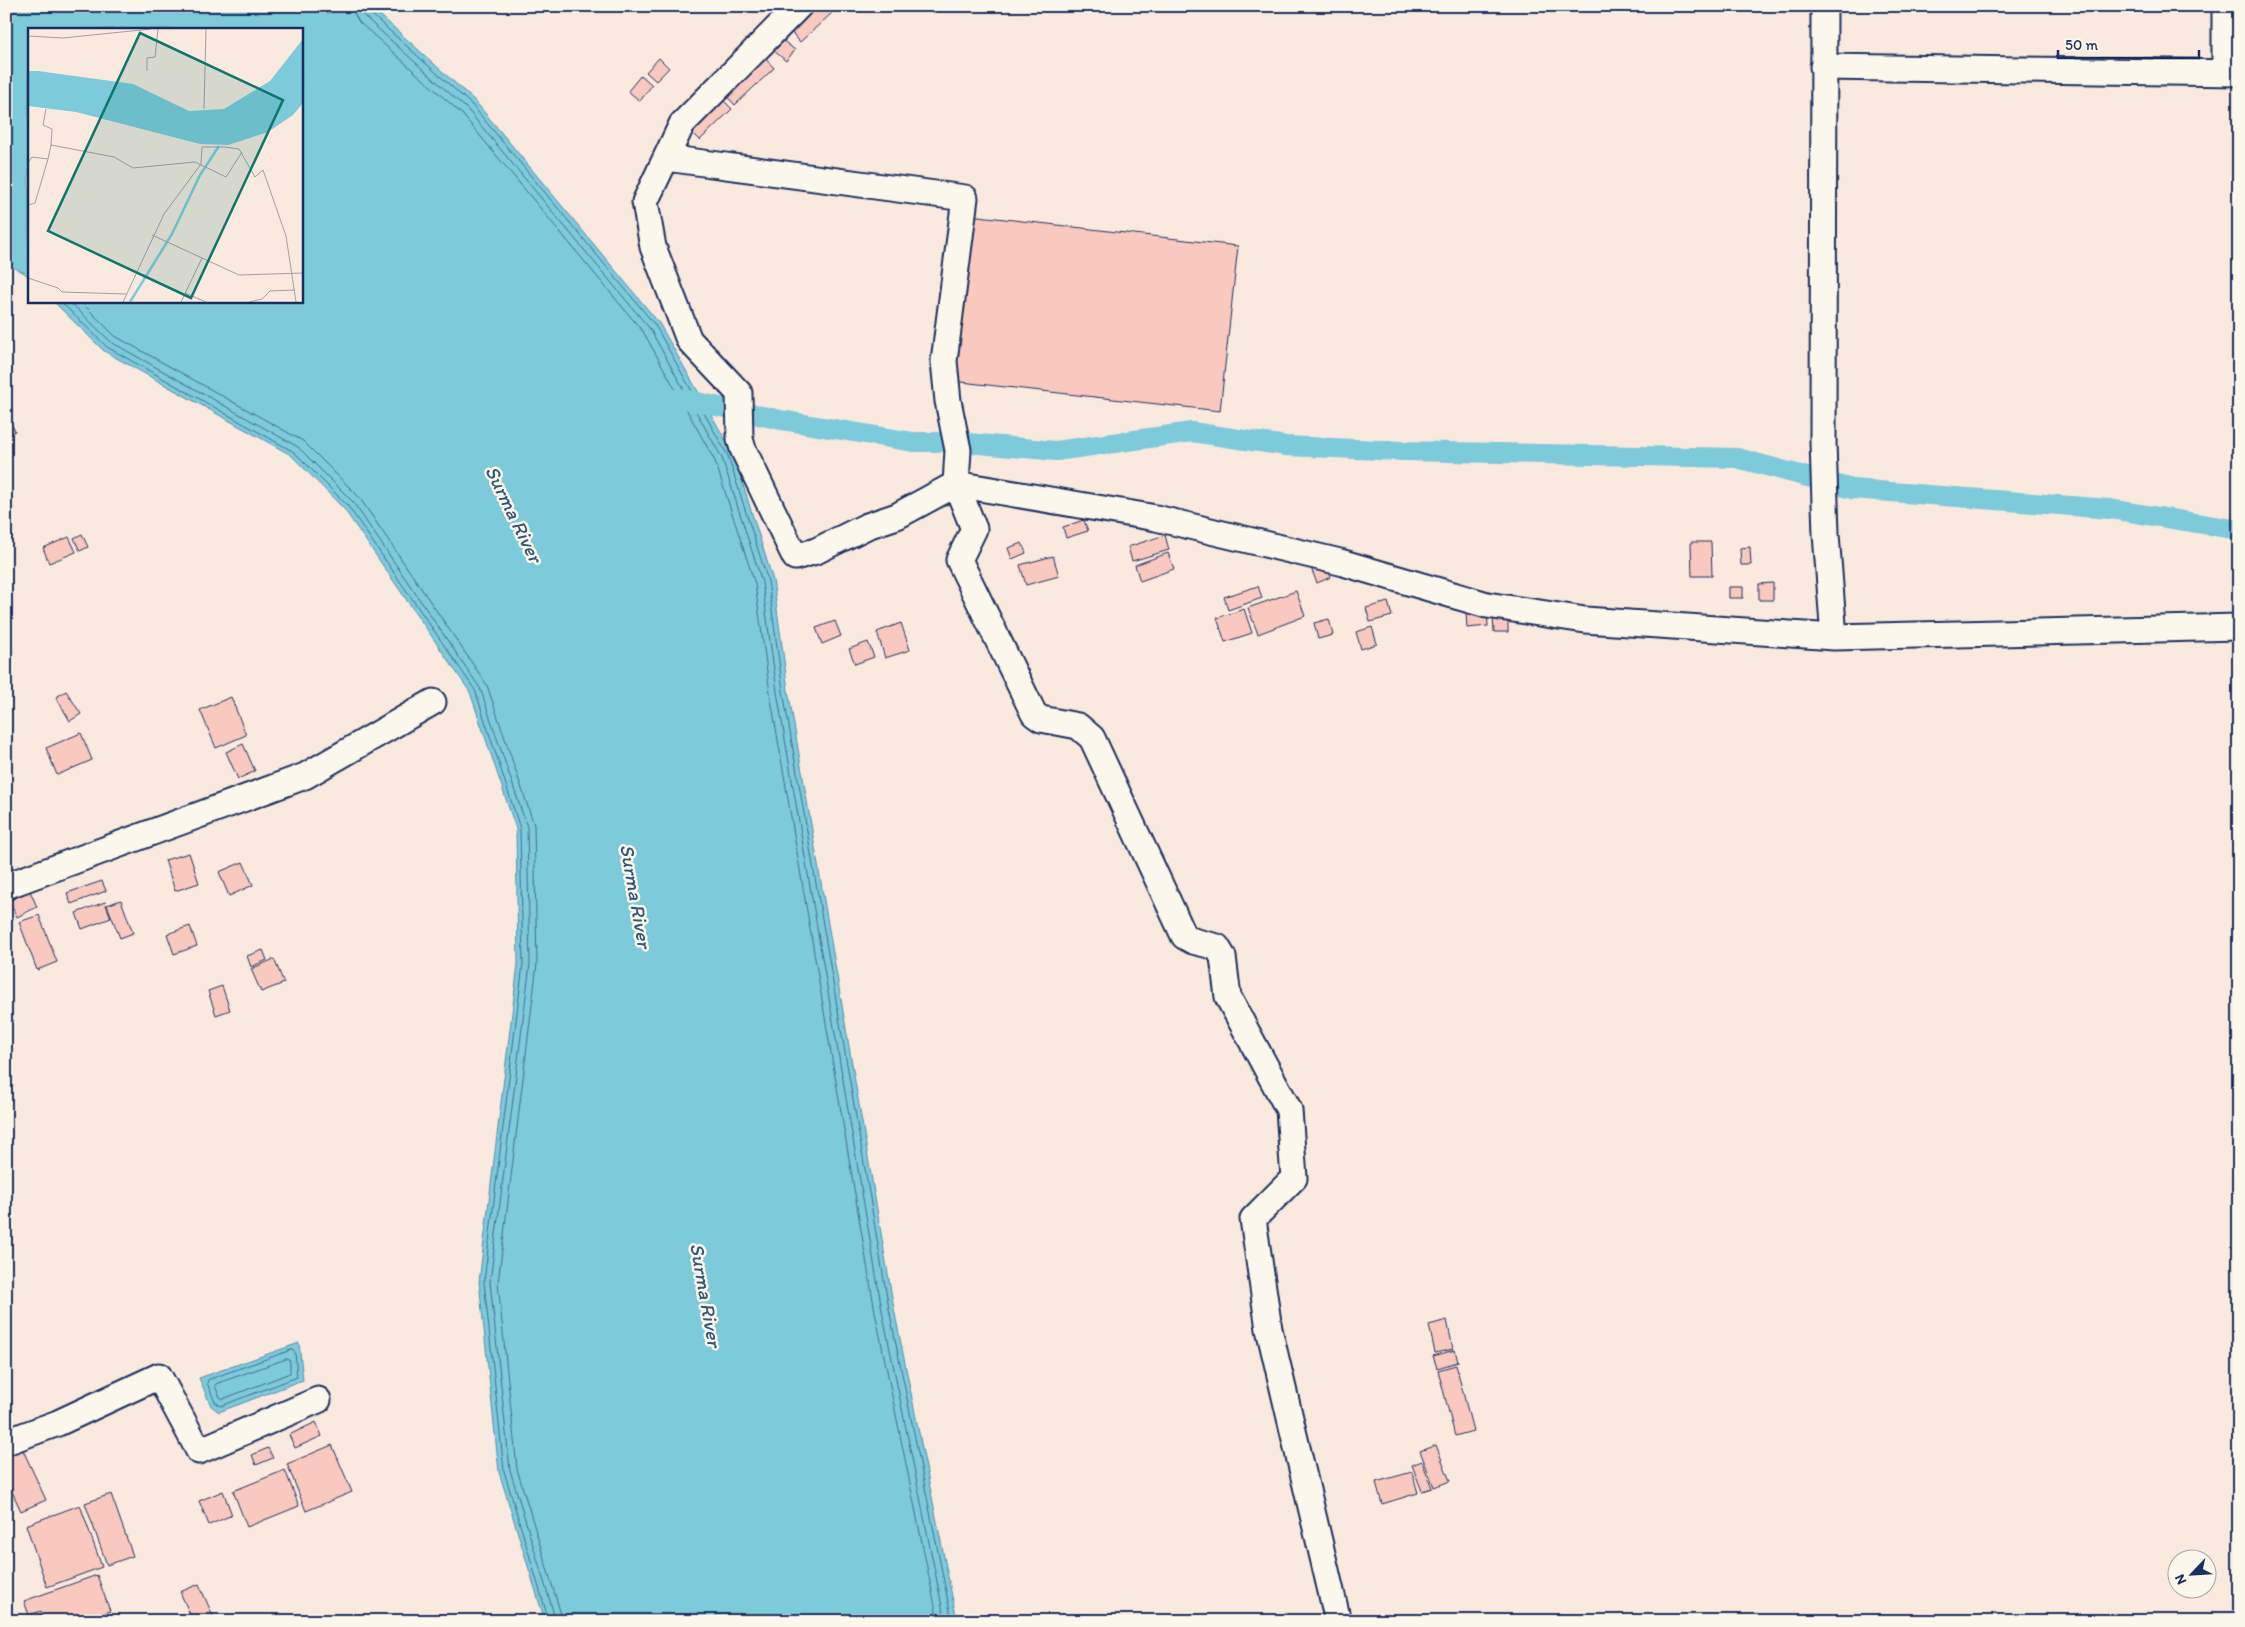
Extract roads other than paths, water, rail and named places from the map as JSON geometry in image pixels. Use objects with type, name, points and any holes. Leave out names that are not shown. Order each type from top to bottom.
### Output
[{"type":"street","points":[[799,6],[682,124],[645,202],[653,248],[689,340],[739,393],[740,438],[743,449],[795,557],[816,550],[867,526],[897,516],[956,484],[1156,518],[1340,562],[1487,605],[1585,620],[1834,637],[2239,627]]},
{"type":"street","points":[[1824,6],[1822,442],[1826,534],[1834,637]]},
{"type":"street","points":[[1824,67],[2232,73],[2225,6]]},
{"type":"street","points":[[666,158],[889,190],[965,198],[944,361],[948,401],[958,450],[956,484],[974,529],[959,560],[1034,714],[1041,719],[1078,726],[1092,738],[1184,936],[1193,941],[1217,947],[1223,957],[1228,997],[1288,1110],[1294,1178],[1253,1220],[1269,1329],[1338,1621]]},
{"type":"street","points":[[6,886],[305,776],[433,702]]},
{"type":"street","points":[[6,1442],[58,1423],[159,1376],[199,1451],[318,1400]]},
{"type":"water","name":"Surma River","points":[[6,6],[370,6],[475,101],[659,323],[733,453],[773,580],[788,690],[894,1309],[957,1621],[545,1621],[499,1472],[479,1282],[518,964],[516,829],[470,692],[344,509],[291,455],[104,351],[54,302],[302,302],[302,28],[28,28],[28,276],[6,264]]},
{"type":"water","points":[[299,1343],[303,1380],[219,1412],[211,1406],[199,1378]]},
{"type":"waterway","points":[[679,398],[781,420],[913,442],[957,442],[1056,451],[1192,432],[1286,446],[1402,451],[1737,458],[1852,489],[2110,509],[2239,530]]}]
